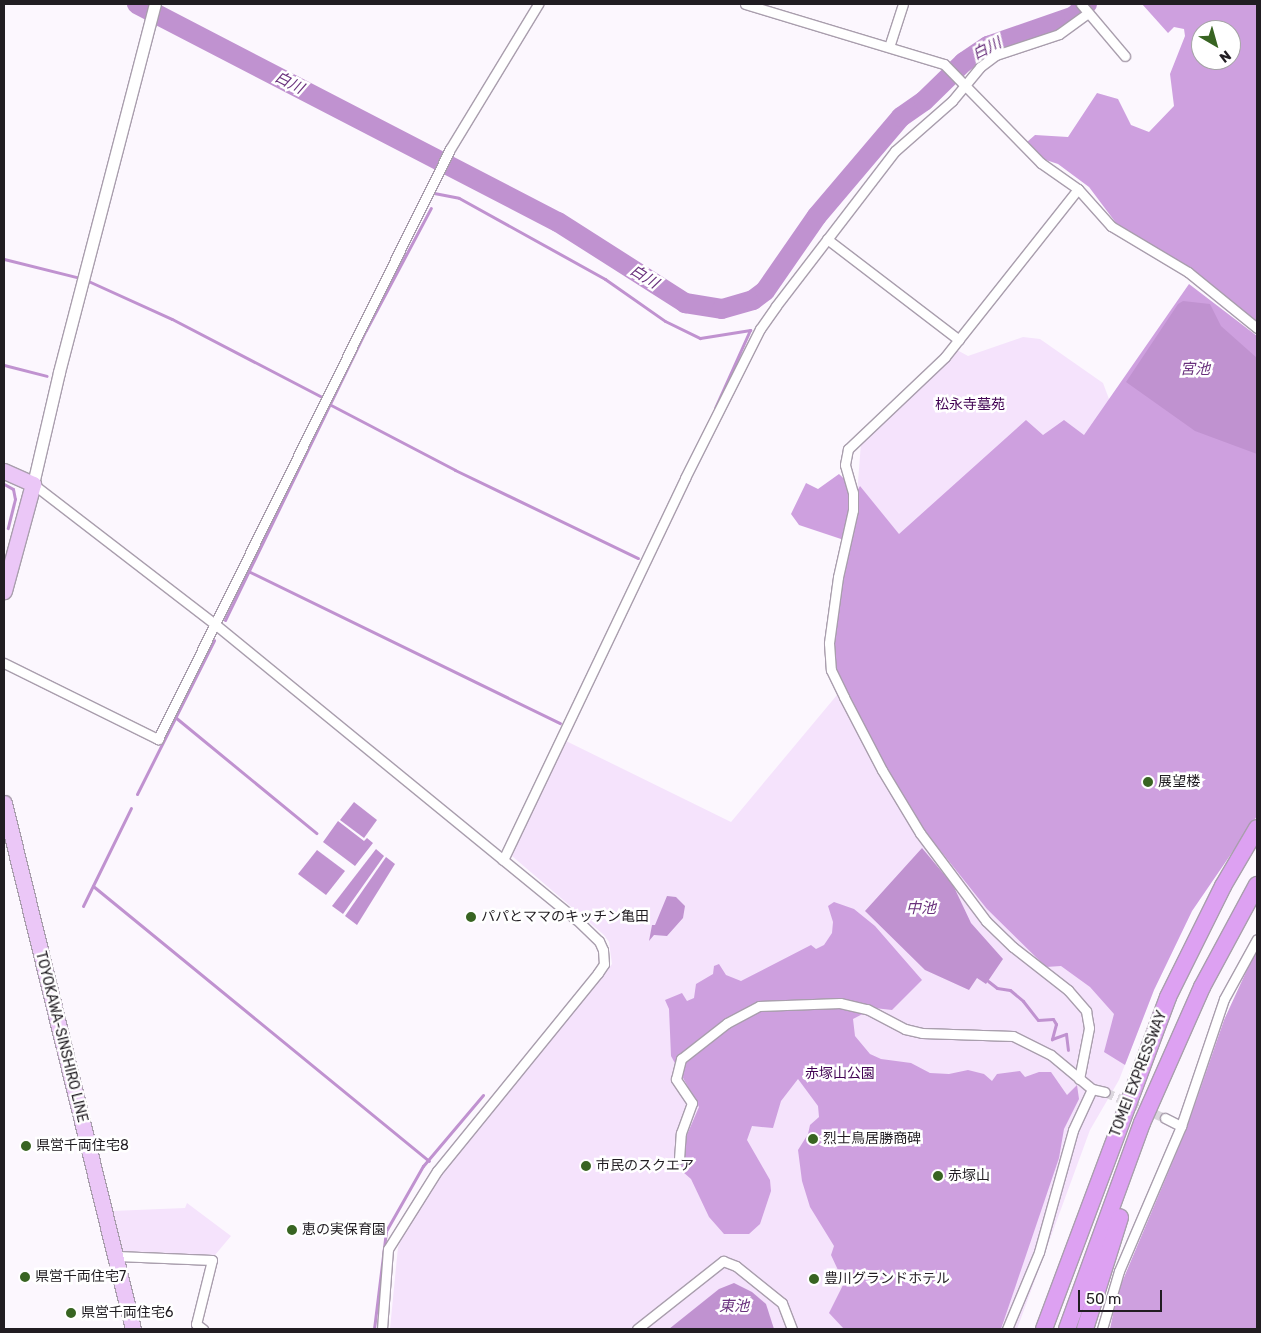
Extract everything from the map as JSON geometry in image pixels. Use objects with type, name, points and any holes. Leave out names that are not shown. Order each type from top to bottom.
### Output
[{"type":"highway","name":"TOMEI EXPRESSWAY","points":[[1044,1329],[1168,997],[1223,886],[1257,828]]},
{"type":"highway","name":"TOMEI EXPRESSWAY","points":[[1067,1329],[1142,1123],[1202,987],[1257,885]]},
{"type":"highway","points":[[1085,1329],[1133,1173],[1142,1123]]},
{"type":"main road","points":[[4,472],[33,484],[4,591]]},
{"type":"main road","name":"TOYOKAWA-SINSHIRO LINE","points":[[4,803],[54,1013],[134,1329]]},
{"type":"street","points":[[155,4],[59,372],[33,484],[215,624],[503,860],[599,941],[605,956],[604,964],[437,1171],[388,1249],[382,1329]]},
{"type":"street","points":[[4,663],[158,739],[448,153],[538,4]]},
{"type":"street","points":[[745,4],[944,64],[1041,164],[1078,189],[1111,226],[1188,272],[1257,328]]},
{"type":"street","points":[[889,47],[903,4]]},
{"type":"street","points":[[1081,4],[1124,56]]},
{"type":"street","points":[[503,860],[609,634],[760,330],[826,239],[895,151],[980,67],[996,55],[1059,34],[1088,13]]},
{"type":"street","points":[[1078,189],[945,357],[848,448],[845,457],[853,510],[838,577],[829,643],[831,670],[882,770],[926,840],[986,920],[1084,1006],[1089,1028],[1079,1079]]},
{"type":"street","points":[[826,239],[959,340]]},
{"type":"street","points":[[1102,1329],[1119,1271],[1181,1126],[1224,999],[1257,939]]},
{"type":"street","points":[[678,1158],[681,1133],[692,1103],[676,1079],[682,1059],[726,1023],[759,1006],[840,1003],[867,1010],[905,1029],[922,1033],[1014,1036],[1051,1055],[1092,1089],[1105,1092]]},
{"type":"street","points":[[1007,1329],[1039,1252],[1073,1130],[1092,1089]]},
{"type":"street","points":[[1164,1118],[1181,1126]]},
{"type":"street","points":[[117,1256],[212,1260],[196,1324],[203,1329]]},
{"type":"street","points":[[636,1329],[723,1261],[736,1266],[782,1303],[792,1329]]},
{"type":"green space","points":[[1142,4],[1257,4],[1257,323],[1187,267],[1116,223],[1089,187],[1058,164],[1043,159],[1027,142],[1035,135],[1068,137],[1097,93],[1118,99],[1131,125],[1149,132],[1174,106],[1170,74],[1185,36],[1184,29],[1174,27],[1168,33]]},
{"type":"green space","points":[[1189,284],[1257,336],[1257,816],[1192,911],[1154,990],[1125,1065],[1104,1052],[1114,1014],[1090,987],[1061,966],[1046,967],[987,909],[924,830],[881,762],[837,672],[833,657],[832,641],[844,540],[799,525],[791,514],[806,483],[818,489],[839,474],[857,491],[860,486],[899,534],[1026,420],[1043,435],[1064,420],[1084,435]]},
{"type":"green space","name":"赤塚山公園","points":[[1023,337],[1040,339],[1103,383],[1109,399],[1134,390],[1257,816],[1192,911],[1154,990],[1119,1080],[1090,1130],[1017,1329],[390,1329],[398,1247],[404,1232],[440,1175],[612,964],[609,942],[604,935],[512,856],[564,740],[731,822],[842,689],[861,443],[957,350],[968,356]]},
{"type":"green space","points":[[834,902],[854,909],[875,926],[922,980],[892,1010],[874,1008],[853,1019],[855,1036],[870,1054],[881,1059],[911,1063],[930,1073],[949,1074],[968,1070],[984,1074],[992,1081],[997,1074],[1020,1071],[1025,1077],[1039,1072],[1051,1072],[1067,1095],[1077,1085],[1079,1099],[1064,1129],[1059,1158],[1001,1329],[844,1329],[829,1313],[844,1283],[831,1255],[834,1246],[810,1207],[802,1181],[798,1150],[808,1134],[810,1125],[819,1117],[818,1106],[798,1079],[781,1101],[773,1128],[752,1126],[747,1140],[770,1180],[771,1191],[760,1224],[749,1234],[724,1234],[709,1217],[691,1179],[683,1172],[681,1166],[686,1137],[699,1107],[671,1056],[669,1009],[665,1000],[682,993],[687,1001],[694,998],[696,984],[713,974],[714,966],[719,964],[726,975],[741,981],[811,945],[816,949],[824,945],[832,933],[833,922],[828,906]]},
{"type":"green space","points":[[1257,948],[1257,1329],[1110,1329],[1117,1294],[1186,1130],[1224,1020]]},
{"type":"green space","points":[[187,1203],[231,1236],[215,1255],[122,1251],[112,1211],[185,1208]]},
{"type":"water","name":"宮池","points":[[1183,301],[1210,304],[1221,326],[1257,358],[1257,454],[1195,431],[1126,382],[1178,304]]},
{"type":"water","points":[[354,802],[377,820],[364,838],[340,820]]},
{"type":"water","points":[[338,821],[364,841],[367,838],[373,843],[355,866],[323,842]]},
{"type":"water","name":"中池","points":[[922,848],[953,885],[971,923],[1003,959],[986,984],[977,978],[969,990],[925,970],[865,911]]},
{"type":"water","points":[[376,849],[384,856],[343,914],[332,906]]},
{"type":"water","points":[[317,850],[345,871],[326,895],[298,874]]},
{"type":"water","points":[[386,857],[395,864],[357,925],[345,916]]},
{"type":"water","points":[[667,896],[676,897],[685,906],[683,918],[667,936],[654,935],[649,941],[652,925],[655,925]]},
{"type":"water","name":"東池","points":[[734,1283],[752,1292],[766,1304],[774,1329],[669,1329],[719,1289]]},
{"type":"waterway","name":"白川","points":[[137,4],[558,222],[685,303],[722,309],[753,300],[765,291],[817,216],[901,117],[924,101],[964,62],[988,46],[1074,16],[1087,4]]},
{"type":"waterway","points":[[434,193],[459,198],[605,279],[665,321],[700,338],[750,330],[715,408]]},
{"type":"waterway","points":[[225,620],[366,330],[431,208]]},
{"type":"waterway","points":[[4,259],[80,278]]},
{"type":"waterway","points":[[86,280],[172,319],[322,397]]},
{"type":"waterway","points":[[4,365],[47,376]]},
{"type":"waterway","points":[[329,404],[455,470],[638,558]]},
{"type":"waterway","points":[[4,484],[13,489],[15,499],[8,528]]},
{"type":"waterway","points":[[248,571],[560,723]]},
{"type":"waterway","points":[[137,794],[214,640]]},
{"type":"waterway","points":[[175,717],[316,833]]},
{"type":"waterway","points":[[83,906],[131,808]]},
{"type":"waterway","points":[[93,886],[429,1161]]},
{"type":"waterway","points":[[988,981],[997,988],[1010,990],[1023,1001],[1038,1020],[1053,1019],[1056,1024],[1052,1039],[1066,1034],[1068,1050]]},
{"type":"waterway","points":[[374,1329],[386,1231],[423,1166],[483,1095]]},
{"type":"tunnel","points":[[1105,1092],[1165,1118]]},
{"type":"place","name":"展望楼","points":[[1148,782]]},
{"type":"place","name":"パパとママのキッチン亀田","points":[[471,917]]},
{"type":"place","name":"烈士鳥居勝商碑","points":[[813,1139]]},
{"type":"place","name":"県営千両住宅8","points":[[26,1146]]},
{"type":"place","name":"市民のスクエア","points":[[586,1166]]},
{"type":"place","name":"赤塚山","points":[[938,1176]]},
{"type":"place","name":"恵の実保育園","points":[[292,1230]]},
{"type":"place","name":"県営千両住宅7","points":[[25,1277]]},
{"type":"place","name":"豊川グランドホテル","points":[[814,1279]]},
{"type":"place","name":"県営千両住宅6","points":[[71,1313]]},
{"type":"park label","name":"松永寺墓苑","points":[[970,405]]}]
